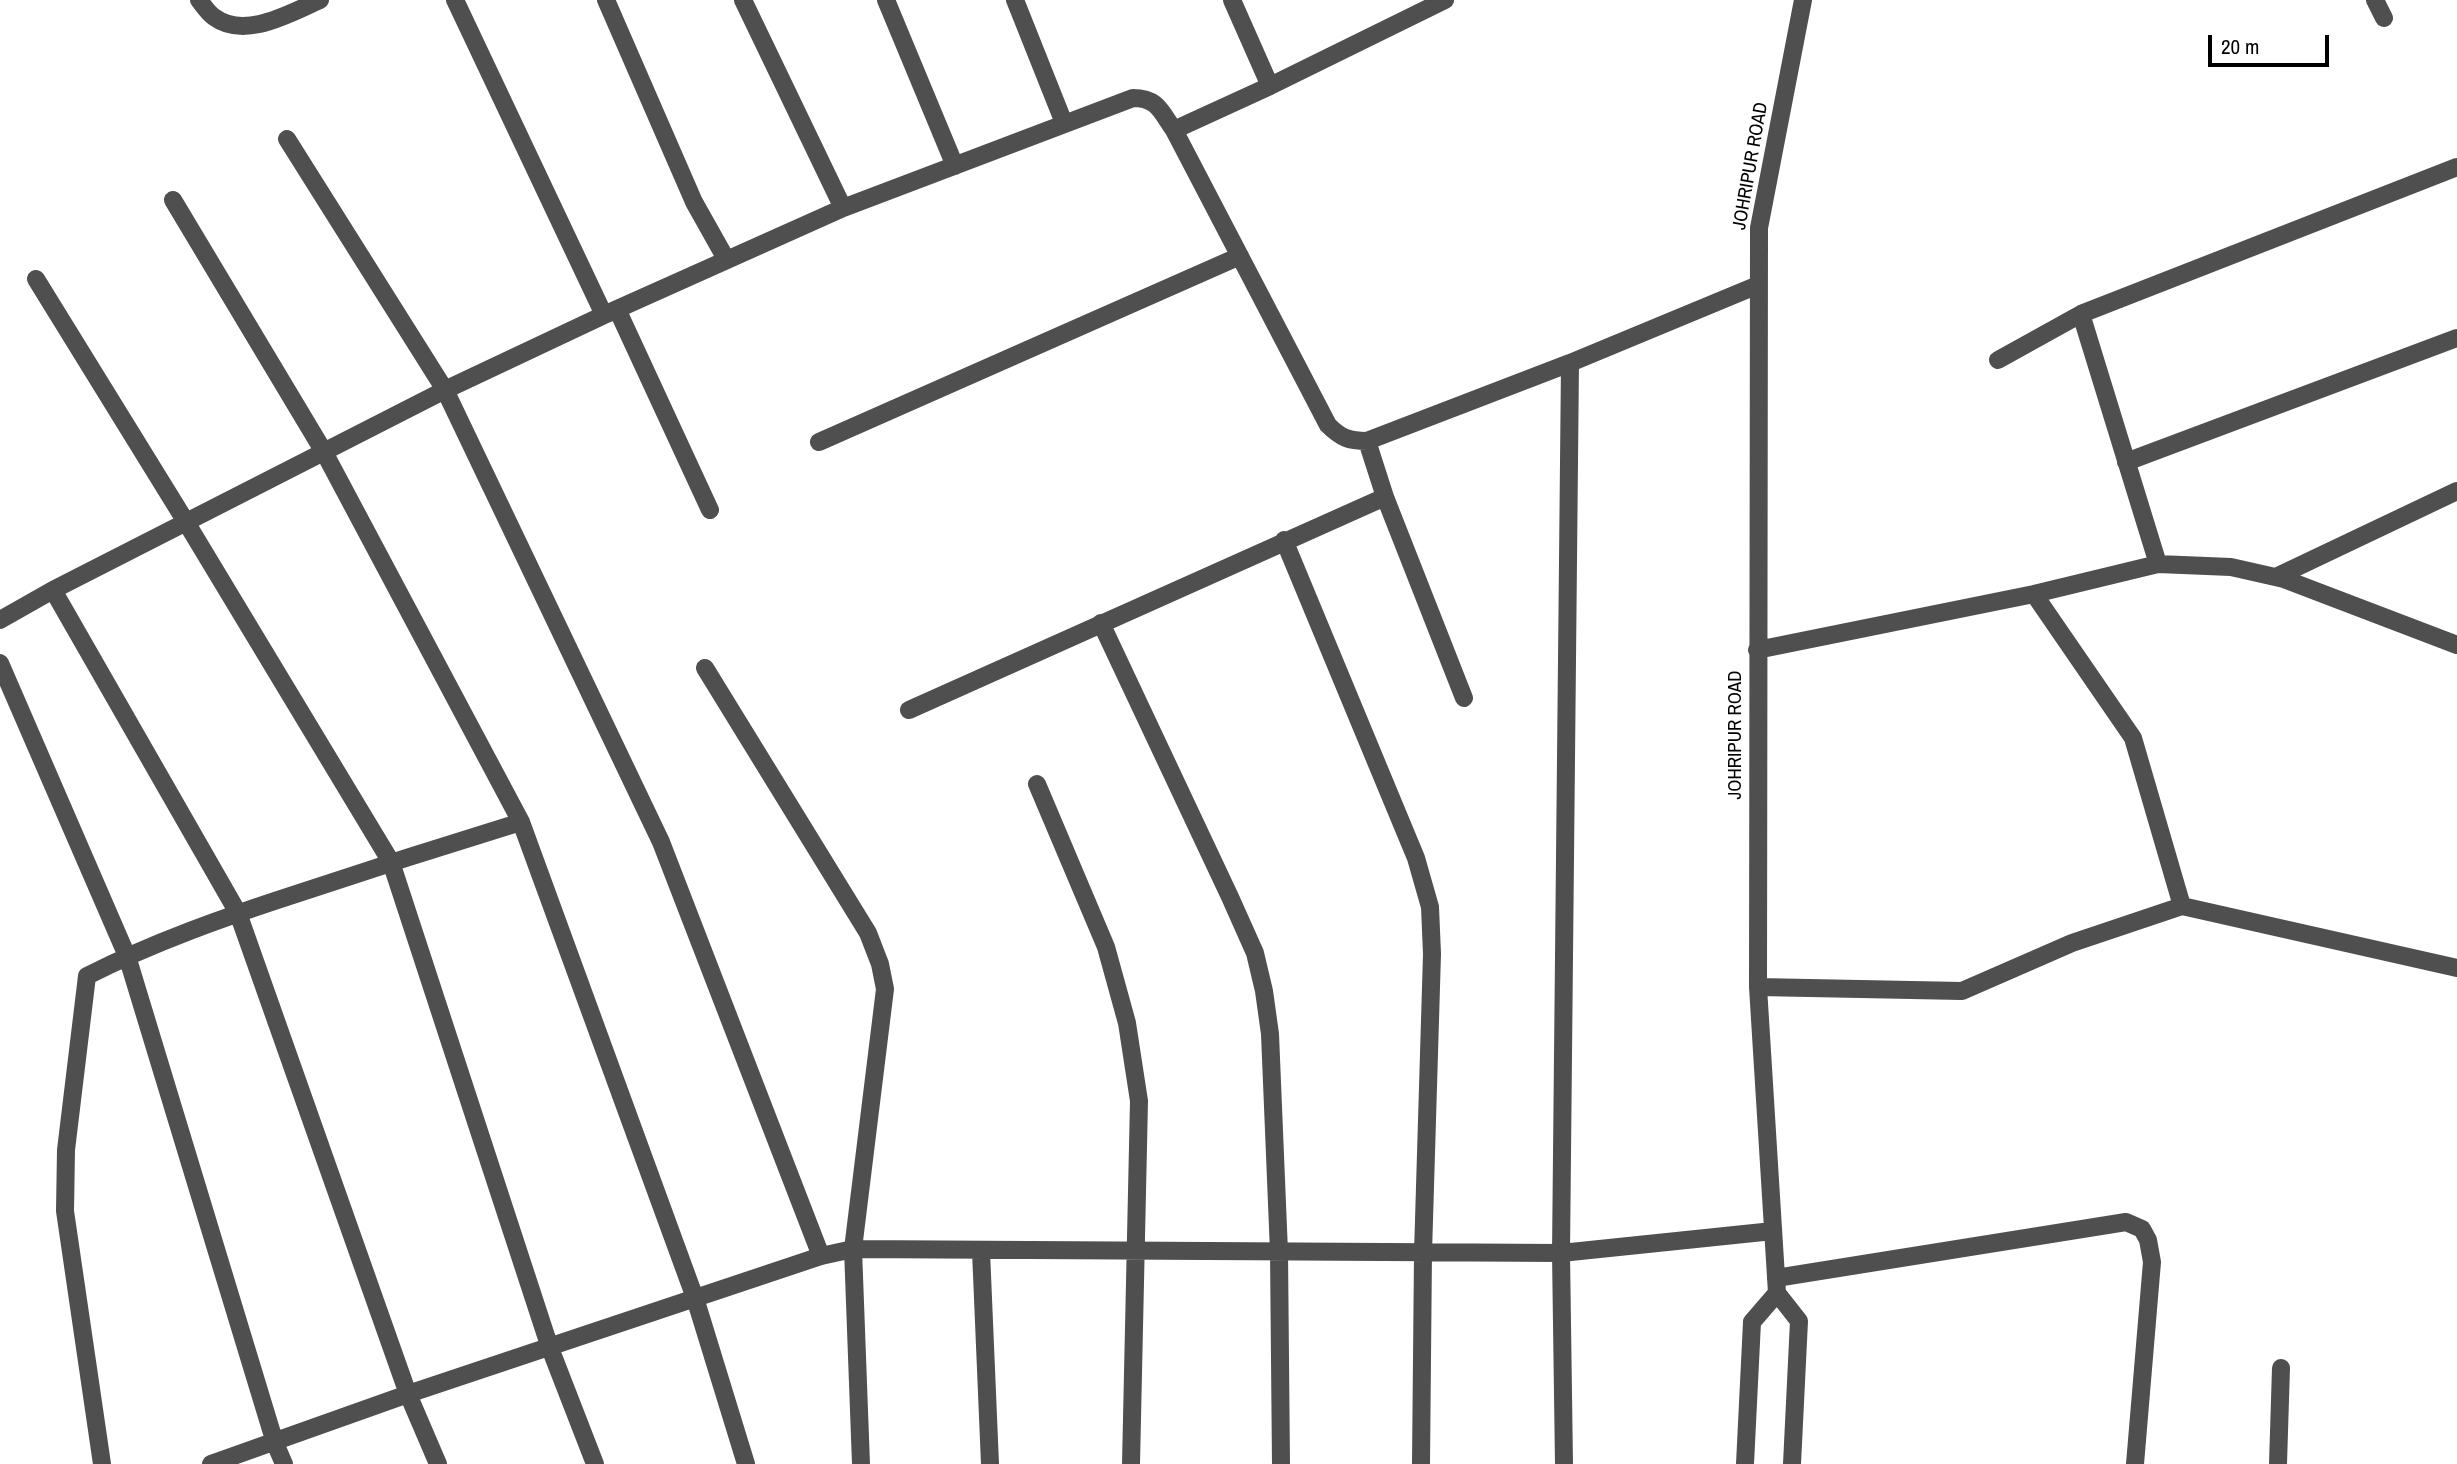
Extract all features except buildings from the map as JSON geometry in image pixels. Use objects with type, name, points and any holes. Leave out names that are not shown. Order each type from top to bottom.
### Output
[{"type":"street","points":[[199,0],[215,18],[239,26],[271,22],[320,0]]},
{"type":"street","points":[[455,0],[710,510]]},
{"type":"street","points":[[606,0],[694,202],[726,260]]},
{"type":"street","points":[[743,0],[843,208]]},
{"type":"street","points":[[886,0],[955,166]]},
{"type":"street","points":[[1015,0],[1064,123]]},
{"type":"street","points":[[1232,0],[1270,86]]},
{"type":"street","points":[[1174,130],[1445,0]]},
{"type":"street","name":"JOHRIPUR ROAD","points":[[1777,1286],[1758,987],[1759,228],[1803,0]]},
{"type":"street","points":[[2375,0],[2384,18]]},
{"type":"street","points":[[0,620],[53,590],[445,390],[610,312],[843,208],[1122,100],[1147,98],[1155,103],[1174,130],[1328,425],[1340,438],[1367,441],[1570,363],[1758,285]]},
{"type":"street","points":[[287,139],[445,390],[661,842],[821,1256]]},
{"type":"street","points":[[1998,360],[2081,314],[2457,167]]},
{"type":"street","points":[[173,200],[324,452],[521,822],[695,1298],[746,1464]]},
{"type":"street","points":[[819,442],[1240,256]]},
{"type":"street","points":[[36,279],[187,522],[391,862],[550,1348],[595,1464]]},
{"type":"street","points":[[2081,314],[2158,564]]},
{"type":"street","points":[[2126,462],[2457,338]]},
{"type":"street","points":[[1564,1464],[1561,1253],[1570,363]]},
{"type":"street","points":[[1367,441],[1385,497],[1464,698]]},
{"type":"street","points":[[2276,577],[2457,491]]},
{"type":"street","points":[[909,709],[1385,497]]},
{"type":"street","points":[[1284,540],[1416,858],[1430,907],[1432,954],[1423,1252],[1421,1464]]},
{"type":"street","points":[[1757,650],[2034,594],[2158,564],[2231,567],[2276,577],[2457,645]]},
{"type":"street","points":[[53,590],[238,913],[408,1394],[438,1464]]},
{"type":"street","points":[[2034,594],[2133,737],[2182,906]]},
{"type":"street","points":[[1101,623],[1255,953],[1265,991],[1270,1034],[1279,1252],[1281,1464]]},
{"type":"street","points":[[0,663],[127,956],[275,1443],[284,1464]]},
{"type":"street","points":[[705,668],[868,933],[880,964],[885,989],[885,1007],[853,1249],[862,1464]]},
{"type":"street","points":[[1037,784],[1106,947],[1127,1023],[1139,1101],[1131,1464]]},
{"type":"street","points":[[102,1464],[65,1211],[66,1150],[87,976],[127,956],[238,913],[521,822]]},
{"type":"street","points":[[1758,987],[1962,991],[2072,943],[2182,906],[2457,968]]},
{"type":"street","points":[[1745,1464],[1752,1322],[1777,1286],[2126,1222],[2142,1229],[2148,1240],[2152,1262],[2135,1464]]},
{"type":"street","points":[[211,1464],[408,1394],[821,1256],[853,1249],[1561,1253],[1773,1231]]},
{"type":"street","points":[[981,1251],[990,1464]]},
{"type":"street","points":[[1777,1286],[1799,1321],[1792,1464]]},
{"type":"street","points":[[2278,1464],[2281,1368]]}]
